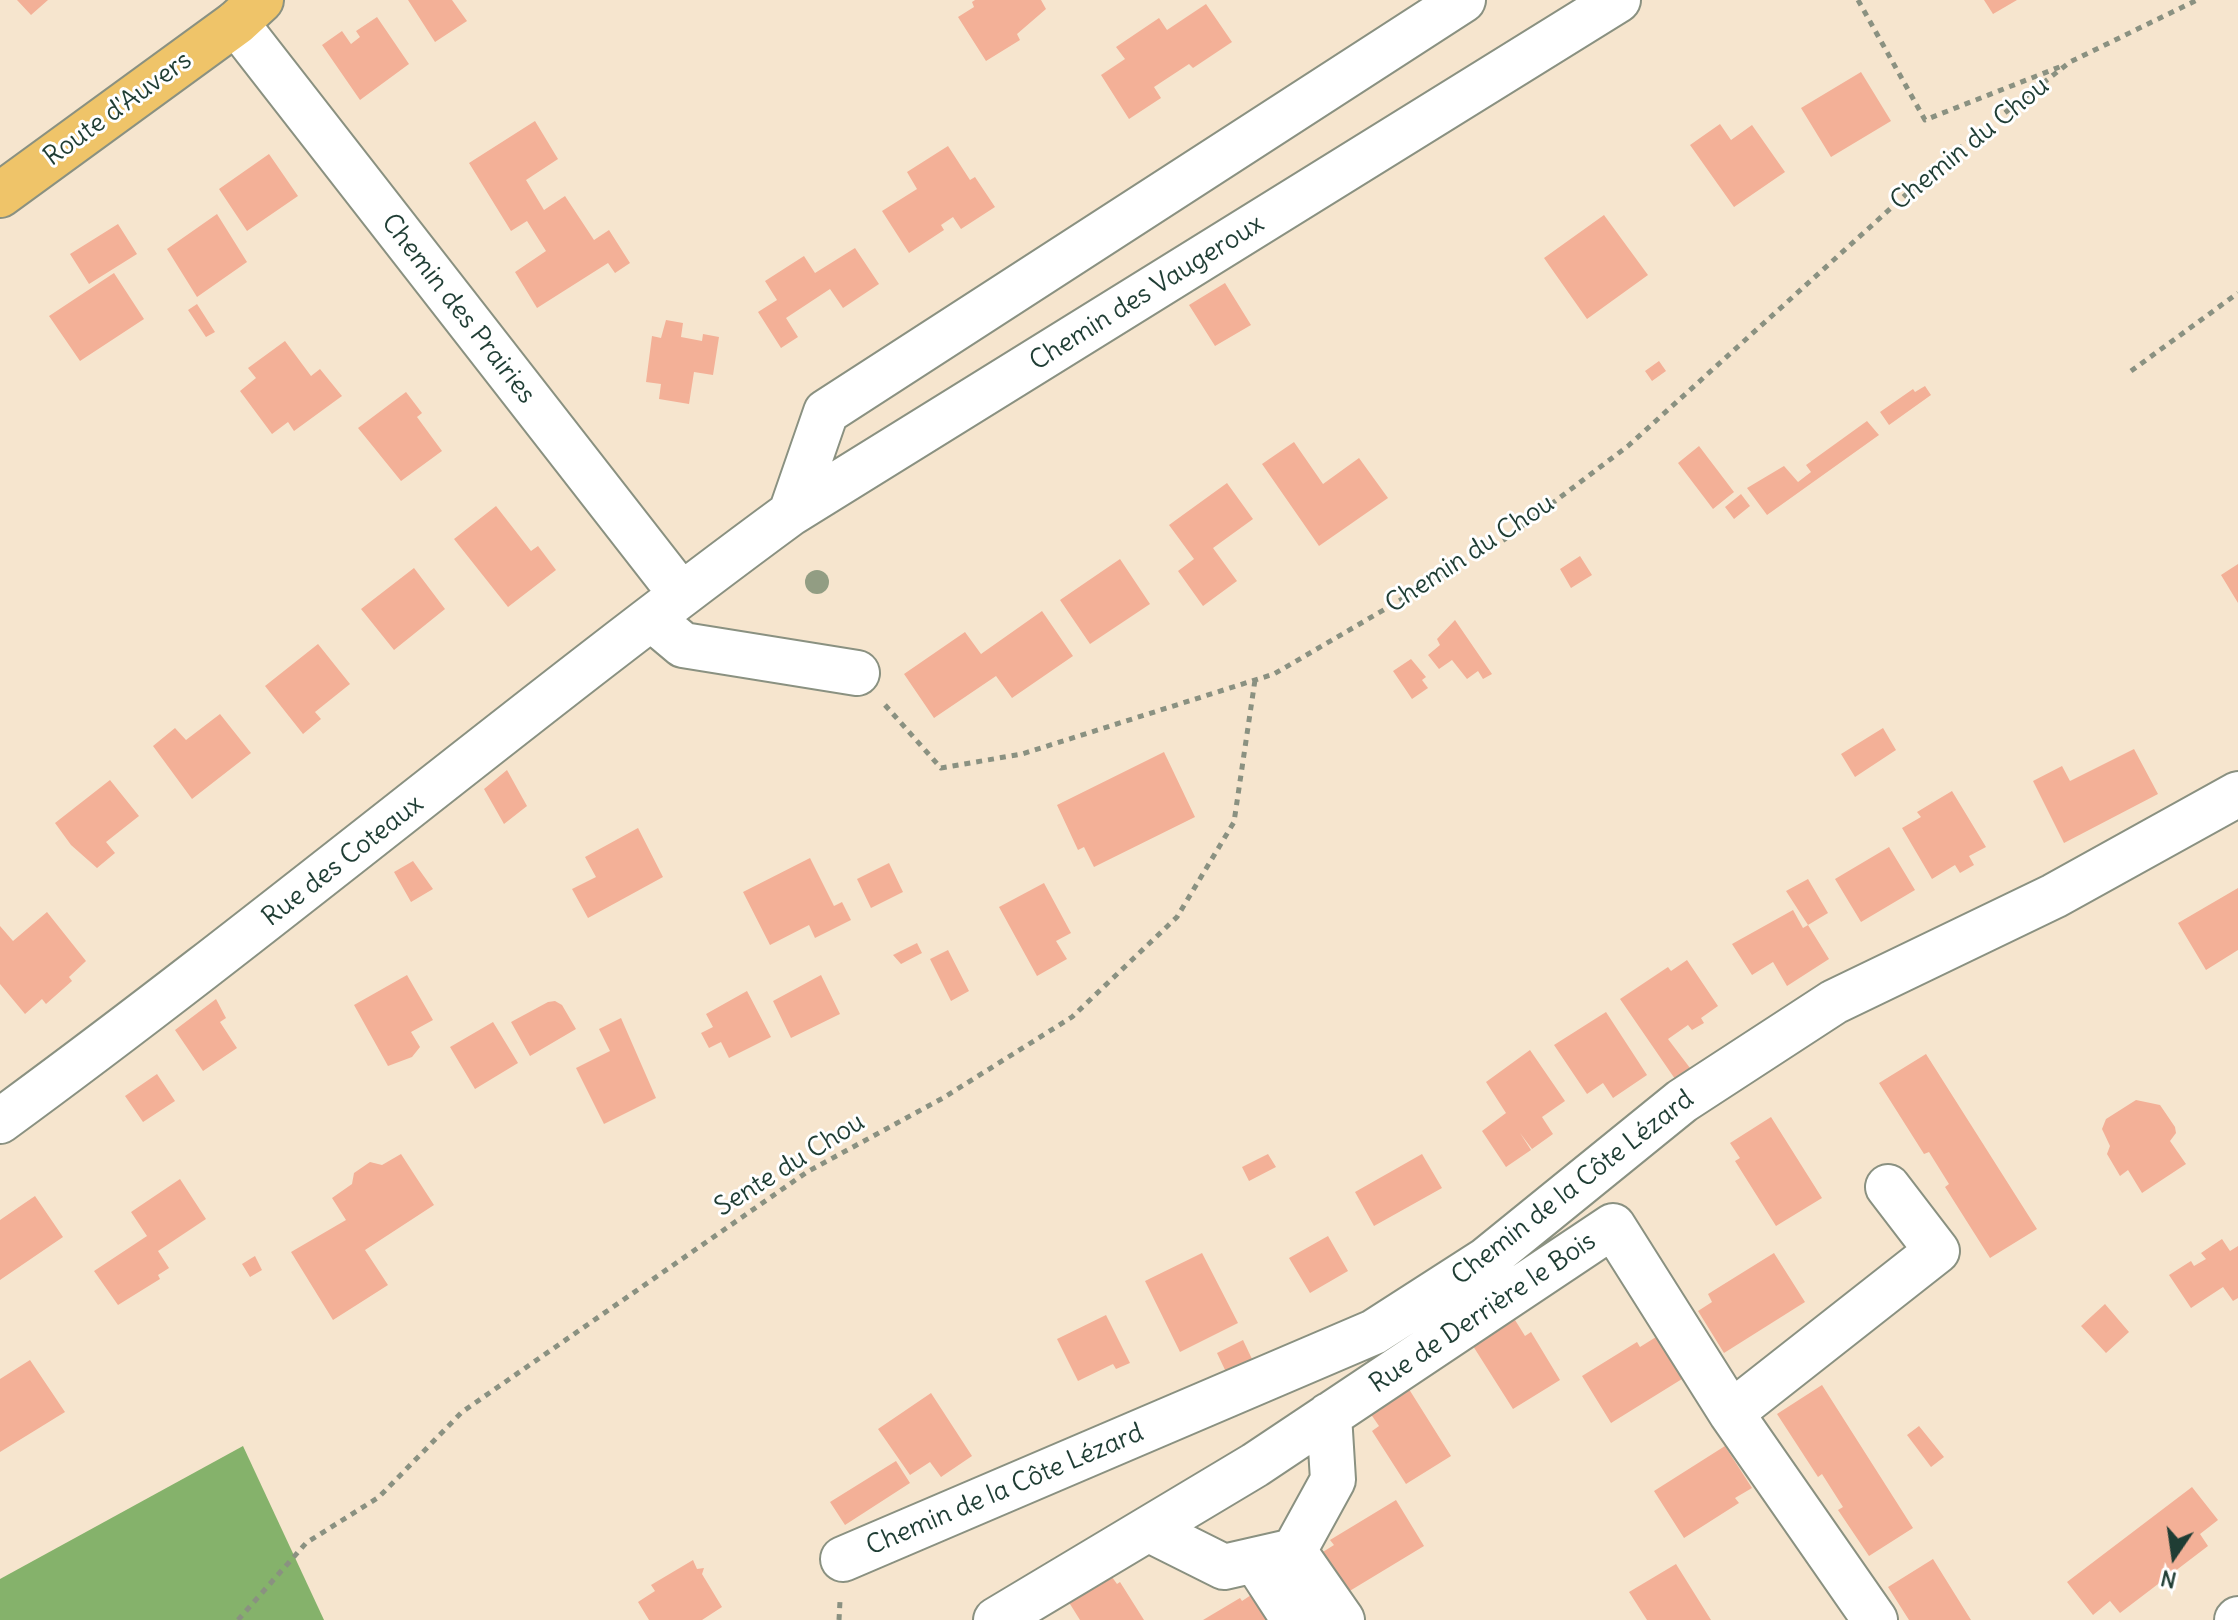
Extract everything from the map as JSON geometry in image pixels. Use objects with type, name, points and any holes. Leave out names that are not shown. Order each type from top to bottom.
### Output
[{"type":"main road","name":"Route d'Auvers","points":[[0,195],[248,12]]},
{"type":"street","points":[[791,513],[826,412],[1463,0]]},
{"type":"street","name":"Chemin des Vaugeroux","points":[[667,606],[791,513],[1618,0]]},
{"type":"street","name":"Chemin des Prairies","points":[[248,12],[667,606]]},
{"type":"street","points":[[667,606],[683,645],[857,673]]},
{"type":"street","name":"Rue des Coteaux","points":[[0,1121],[152,1010],[667,606]]},
{"type":"street","name":"Chemin de la Côte Lézard","points":[[843,1559],[1374,1332],[1486,1260],[1682,1101],[1834,1002],[2054,896],[2238,794]]},
{"type":"street","points":[[1731,1413],[1937,1251],[1888,1187]]},
{"type":"street","name":"Rue de Derrière le Bois","points":[[996,1620],[1329,1415],[1613,1226],[1731,1413],[1875,1620]]},
{"type":"street","points":[[1148,1529],[1224,1567],[1274,1556],[1333,1480],[1329,1415]]},
{"type":"street","points":[[1274,1556],[1294,1620]]},
{"type":"street","points":[[1274,1556],[1342,1620]]},
{"type":"path","points":[[1858,0],[1925,120],[2070,62]]},
{"type":"path","name":"Chemin du Chou","points":[[857,673],[941,768],[1022,754],[1274,674],[1505,539],[1628,446],[1943,161],[2070,62],[2197,0]]},
{"type":"path","points":[[2131,371],[2238,293]]},
{"type":"path","name":"Sente du Chou","points":[[238,1620],[306,1543],[379,1497],[462,1412],[807,1172],[943,1098],[1072,1017],[1177,917],[1234,822],[1255,680]]},
{"type":"green space","points":[[243,1446],[324,1620],[0,1620],[0,1579]]},
{"type":"building","points":[[17,0],[48,0],[31,15]]},
{"type":"building","points":[[408,0],[452,0],[467,21],[435,42]]},
{"type":"building","points":[[1041,0],[1046,9],[1017,34],[1020,40],[986,61],[958,17],[974,7],[972,2]]},
{"type":"building","points":[[1984,0],[2017,0],[1993,14]]},
{"type":"building","points":[[1206,4],[1232,42],[1193,68],[1189,64],[1154,87],[1161,98],[1129,119],[1101,75],[1125,59],[1116,47],[1159,18],[1167,30]]},
{"type":"building","points":[[377,17],[409,64],[360,100],[322,45],[342,31],[351,44],[360,37],[356,31]]},
{"type":"building","points":[[1861,72],[1891,121],[1831,157],[1801,108]]},
{"type":"building","points":[[535,121],[558,159],[526,180],[544,210],[565,196],[594,240],[609,230],[630,263],[615,273],[608,263],[537,308],[515,272],[546,251],[527,221],[511,231],[469,163]]},
{"type":"building","points":[[1720,124],[1731,140],[1752,125],[1785,172],[1734,207],[1690,145]]},
{"type":"building","points":[[948,146],[970,180],[975,177],[995,207],[961,229],[953,217],[941,225],[944,230],[909,253],[882,211],[917,189],[907,172]]},
{"type":"building","points":[[269,154],[298,196],[247,231],[219,189]]},
{"type":"building","points":[[217,214],[247,262],[197,297],[167,249]]},
{"type":"building","points":[[1604,215],[1648,275],[1587,319],[1544,258]]},
{"type":"building","points":[[118,224],[137,254],[89,284],[70,254]]},
{"type":"building","points":[[855,248],[879,284],[843,308],[830,289],[786,318],[798,337],[781,348],[758,312],[777,300],[765,281],[804,256],[815,273]]},
{"type":"building","points":[[114,273],[144,319],[80,361],[49,316]]},
{"type":"building","points":[[1225,283],[1251,325],[1215,346],[1189,305]]},
{"type":"building","points":[[197,304],[215,332],[206,337],[188,310]]},
{"type":"building","points":[[666,320],[683,323],[681,337],[702,341],[703,334],[719,337],[713,375],[694,372],[689,404],[659,399],[661,384],[646,382],[652,336],[661,338]]},
{"type":"building","points":[[285,341],[311,376],[320,369],[342,396],[294,431],[288,422],[272,434],[240,391],[256,378],[248,368]]},
{"type":"building","points":[[1659,361],[1666,371],[1652,381],[1645,371]]},
{"type":"building","points":[[1925,386],[1931,395],[1889,425],[1880,412],[1913,389],[1915,392]]},
{"type":"building","points":[[406,392],[422,413],[417,417],[442,451],[401,481],[358,428]]},
{"type":"building","points":[[1867,421],[1879,435],[1767,515],[1747,488],[1784,466],[1798,482],[1811,472],[1806,465]]},
{"type":"building","points":[[1294,442],[1323,484],[1359,458],[1388,498],[1319,546],[1262,464]]},
{"type":"building","points":[[1699,446],[1734,492],[1713,509],[1678,463]]},
{"type":"building","points":[[1227,483],[1253,519],[1213,548],[1237,581],[1203,606],[1178,571],[1194,559],[1169,525]]},
{"type":"building","points":[[1741,494],[1750,506],[1734,519],[1725,507]]},
{"type":"building","points":[[496,506],[531,551],[538,546],[556,570],[508,607],[454,539]]},
{"type":"building","points":[[1580,556],[1592,575],[1571,588],[1560,569]]},
{"type":"building","points":[[1120,559],[1150,604],[1090,644],[1060,600]]},
{"type":"building","points":[[2238,564],[2238,603],[2221,575]]},
{"type":"building","points":[[414,568],[445,609],[394,650],[361,609]]},
{"type":"building","points":[[1042,611],[1073,656],[1012,698],[996,676],[934,718],[904,674],[965,632],[981,654]]},
{"type":"building","points":[[1455,620],[1492,674],[1483,679],[1478,671],[1467,679],[1452,660],[1439,669],[1428,655],[1440,645],[1437,639]]},
{"type":"building","points":[[318,644],[350,684],[315,712],[321,719],[303,734],[265,686]]},
{"type":"building","points":[[1411,659],[1426,677],[1422,680],[1428,688],[1412,699],[1393,671]]},
{"type":"building","points":[[220,714],[251,753],[192,799],[153,746],[175,728],[186,740]]},
{"type":"building","points":[[1883,728],[1896,750],[1855,777],[1841,754]]},
{"type":"building","points":[[2134,749],[2158,794],[2064,843],[2033,781],[2062,766],[2070,781]]},
{"type":"building","points":[[1164,752],[1195,817],[1094,867],[1084,847],[1078,850],[1057,805]]},
{"type":"building","points":[[507,770],[527,806],[504,824],[484,789]]},
{"type":"building","points":[[110,780],[139,816],[106,842],[115,853],[97,868],[71,845],[55,823]]},
{"type":"building","points":[[1952,791],[1986,847],[1969,856],[1974,865],[1960,873],[1955,865],[1932,879],[1902,828],[1921,817],[1917,812]]},
{"type":"building","points":[[638,828],[663,877],[588,918],[572,889],[596,877],[585,857]]},
{"type":"building","points":[[1889,847],[1915,890],[1861,922],[1835,879]]},
{"type":"building","points":[[810,858],[834,906],[842,902],[851,920],[815,938],[809,925],[770,945],[743,892]]},
{"type":"building","points":[[413,861],[433,889],[411,902],[394,872]]},
{"type":"building","points":[[889,863],[903,892],[871,908],[857,879]]},
{"type":"building","points":[[1808,879],[1828,913],[1808,925],[1786,891]]},
{"type":"building","points":[[1044,883],[1071,933],[1056,941],[1067,959],[1037,976],[999,907]]},
{"type":"building","points":[[2238,888],[2238,950],[2206,970],[2178,923]]},
{"type":"building","points":[[1793,910],[1803,928],[1808,925],[1829,959],[1787,986],[1773,962],[1752,975],[1732,944]]},
{"type":"building","points":[[47,912],[86,961],[69,977],[72,981],[46,1004],[42,999],[25,1014],[0,984],[0,926],[13,941]]},
{"type":"building","points":[[917,943],[922,953],[901,964],[893,955]]},
{"type":"building","points":[[948,950],[969,991],[951,1001],[930,959]]},
{"type":"building","points":[[1687,960],[1718,1006],[1701,1018],[1704,1023],[1692,1030],[1688,1025],[1668,1039],[1690,1068],[1705,1077],[1684,1092],[1620,999],[1668,967],[1671,971]]},
{"type":"building","points":[[407,975],[433,1020],[411,1032],[420,1047],[412,1057],[388,1066],[354,1005]]},
{"type":"building","points":[[821,975],[840,1014],[791,1038],[773,1001]]},
{"type":"building","points":[[747,991],[771,1037],[729,1058],[721,1042],[709,1048],[701,1033],[713,1027],[706,1014]]},
{"type":"building","points":[[216,999],[226,1018],[220,1022],[237,1048],[203,1071],[175,1030]]},
{"type":"building","points":[[555,1001],[562,1005],[576,1029],[530,1056],[511,1022]]},
{"type":"building","points":[[1606,1012],[1647,1075],[1613,1098],[1603,1083],[1587,1094],[1554,1045]]},
{"type":"building","points":[[621,1018],[656,1098],[604,1124],[576,1068],[610,1051],[599,1029]]},
{"type":"building","points":[[493,1022],[518,1063],[475,1089],[450,1047]]},
{"type":"building","points":[[1530,1050],[1565,1101],[1542,1117],[1553,1134],[1532,1149],[1520,1133],[1531,1150],[1506,1167],[1482,1131],[1506,1113],[1486,1082]]},
{"type":"building","points":[[1926,1054],[2037,1229],[1990,1258],[1945,1187],[1949,1184],[1929,1152],[1924,1154],[1879,1083]]},
{"type":"building","points":[[157,1074],[175,1101],[143,1122],[125,1096]]},
{"type":"building","points":[[2136,1100],[2160,1105],[2175,1127],[2176,1133],[2170,1141],[2186,1164],[2142,1193],[2128,1170],[2120,1176],[2107,1154],[2110,1146],[2102,1129],[2106,1119]]},
{"type":"building","points":[[1771,1117],[1822,1198],[1776,1226],[1735,1161],[1740,1158],[1730,1143]]},
{"type":"building","points":[[401,1154],[434,1205],[365,1250],[388,1285],[333,1320],[291,1252],[346,1220],[332,1198],[352,1184],[354,1173],[370,1162],[382,1165]]},
{"type":"building","points":[[1268,1154],[1276,1167],[1249,1181],[1242,1167]]},
{"type":"building","points":[[1422,1154],[1442,1188],[1374,1226],[1355,1192]]},
{"type":"building","points":[[180,1179],[206,1219],[158,1251],[169,1268],[158,1275],[160,1279],[118,1305],[94,1271],[147,1236],[131,1212]]},
{"type":"building","points":[[35,1196],[63,1237],[0,1280],[0,1220]]},
{"type":"building","points":[[1328,1236],[1348,1271],[1310,1293],[1289,1258]]},
{"type":"building","points":[[2222,1239],[2230,1251],[2238,1246],[2238,1298],[2233,1301],[2223,1287],[2191,1308],[2169,1275],[2191,1261],[2194,1266],[2206,1259],[2201,1253]]},
{"type":"building","points":[[1202,1253],[1238,1323],[1180,1352],[1145,1281]]},
{"type":"building","points":[[1774,1253],[1805,1302],[1724,1353],[1698,1311],[1712,1302],[1708,1294]]},
{"type":"building","points":[[255,1256],[262,1270],[250,1277],[242,1264]]},
{"type":"building","points":[[2105,1304],[2129,1332],[2106,1353],[2081,1326]]},
{"type":"building","points":[[1106,1315],[1130,1363],[1116,1369],[1113,1364],[1078,1381],[1057,1339]]},
{"type":"building","points":[[1515,1320],[1525,1336],[1531,1332],[1560,1380],[1513,1409],[1473,1346]]},
{"type":"building","points":[[1656,1337],[1682,1379],[1611,1423],[1582,1376],[1637,1342],[1640,1347]]},
{"type":"building","points":[[1243,1340],[1252,1359],[1226,1372],[1217,1353]]},
{"type":"building","points":[[30,1360],[65,1412],[0,1452],[0,1379]]},
{"type":"building","points":[[1822,1385],[1913,1528],[1869,1556],[1838,1510],[1843,1507],[1822,1474],[1818,1477],[1777,1414]]},
{"type":"building","points":[[1407,1386],[1451,1456],[1406,1484],[1372,1431],[1379,1426],[1368,1410]]},
{"type":"building","points":[[931,1393],[972,1456],[941,1477],[930,1462],[910,1475],[878,1429]]},
{"type":"building","points":[[1919,1426],[1944,1457],[1931,1467],[1907,1435]]},
{"type":"building","points":[[1725,1446],[1752,1488],[1735,1498],[1739,1503],[1684,1538],[1654,1491]]},
{"type":"building","points":[[896,1461],[910,1483],[845,1525],[830,1502]]},
{"type":"building","points":[[2192,1487],[2218,1520],[2200,1534],[2208,1546],[2120,1613],[2110,1601],[2093,1615],[2067,1582]]},
{"type":"building","points":[[1396,1500],[1424,1546],[1343,1595],[1318,1555],[1334,1545],[1330,1540]]},
{"type":"building","points":[[1933,1559],[1971,1620],[1909,1620],[1888,1587]]},
{"type":"building","points":[[693,1560],[697,1569],[704,1568],[702,1574],[722,1607],[702,1620],[649,1620],[638,1602],[655,1591],[651,1585]]},
{"type":"building","points":[[1676,1564],[1711,1620],[1647,1620],[1629,1592]]},
{"type":"building","points":[[1107,1570],[1117,1584],[1120,1582],[1144,1620],[1080,1620],[1065,1596]]},
{"type":"building","points":[[1257,1591],[1275,1620],[1203,1620],[1240,1598],[1242,1601]]}]
